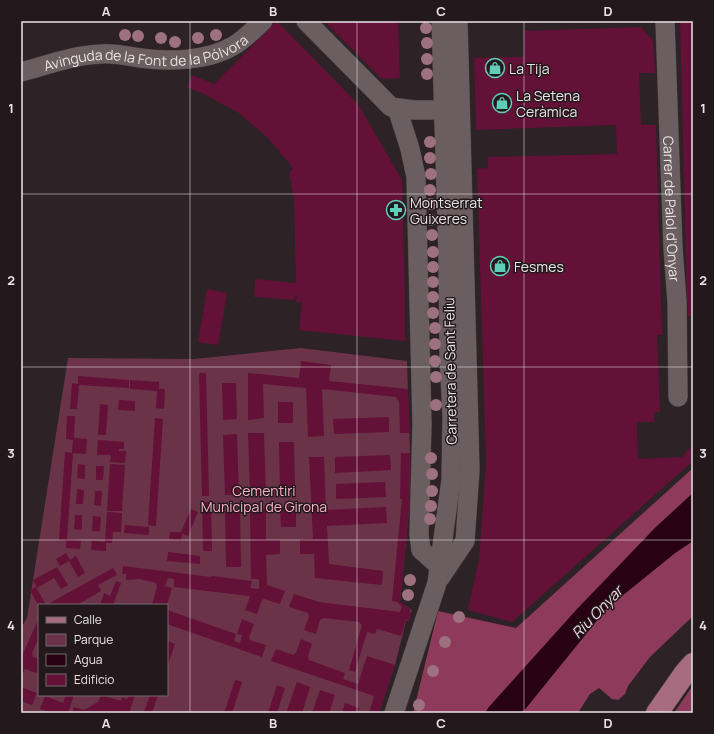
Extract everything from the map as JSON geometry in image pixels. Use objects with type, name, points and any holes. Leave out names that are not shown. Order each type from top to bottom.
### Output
[{"type":"main road","points":[[657,713],[677,683],[693,664]]},
{"type":"street","name":"Avinguda de la Font de la Pólvora","points":[[21,72],[99,54],[115,54],[167,60],[190,58],[217,53],[232,47],[244,39],[263,21]]},
{"type":"street","points":[[306,21],[391,107],[414,110],[443,110]]},
{"type":"street","name":"Carretera de Sant Feliu","points":[[394,713],[438,574],[452,480],[452,416],[449,356],[448,258],[441,21]]},
{"type":"street","points":[[397,108],[410,149],[416,177],[422,424],[419,534],[421,550],[438,574],[465,541],[470,470],[458,21]]},
{"type":"street","name":"Carrer de Palol d'Onyar","points":[[665,21],[673,248],[677,302],[678,397]]},
{"type":"green space","name":"Cementiri Municipal de Girona","points":[[301,348],[407,361],[410,453],[409,511],[400,602],[412,610],[409,621],[406,621],[395,665],[379,713],[21,713],[21,628],[27,618],[68,358],[194,359]]},
{"type":"shaded area","points":[[693,468],[693,493],[655,528],[485,713],[413,713],[438,611],[516,628]]},
{"type":"shaded area","points":[[693,541],[693,616],[650,657],[628,686],[625,694],[618,700],[612,699],[599,688],[590,694],[578,713],[522,713],[607,608],[675,553]]},
{"type":"shaded area","points":[[693,685],[693,713],[674,713]]},
{"type":"water","name":"Riu Onyar","points":[[693,493],[693,541],[675,553],[607,608],[522,713],[485,713],[577,609],[655,528]]},
{"type":"building","points":[[277,21],[358,104],[402,180],[405,341],[299,330],[302,302],[296,302],[297,295],[295,295],[294,300],[254,297],[255,279],[296,283],[294,199],[289,173],[293,168],[268,138],[239,113],[204,94],[187,87],[192,75],[214,84]]},
{"type":"building","points":[[324,21],[398,21],[400,78],[382,79]]},
{"type":"building","points":[[680,21],[693,21],[693,316],[688,316],[687,302]]},
{"type":"building","points":[[641,27],[653,40],[655,73],[639,73],[641,125],[656,125],[662,335],[657,335],[660,412],[654,412],[654,422],[637,422],[638,459],[683,457],[682,456],[693,445],[693,461],[512,622],[468,610],[479,559],[486,463],[477,169],[488,168],[488,157],[617,154],[616,125],[476,130],[474,58],[525,57],[524,31]]},
{"type":"building","points":[[207,289],[227,293],[218,345],[198,342]]},
{"type":"building","points":[[301,361],[331,365],[329,381],[408,389],[410,433],[400,433],[399,402],[396,397],[322,389],[324,436],[308,437],[306,388],[263,384],[264,418],[248,420],[248,373],[299,378]]},
{"type":"building","points":[[199,373],[206,373],[209,496],[202,496]]},
{"type":"building","points":[[78,376],[129,380],[129,388],[79,385],[77,409],[70,409],[72,383],[78,384]]},
{"type":"building","points":[[130,380],[159,382],[159,389],[165,389],[164,409],[156,408],[157,391],[130,389]]},
{"type":"building","points":[[222,383],[236,383],[237,419],[223,420]]},
{"type":"building","points":[[119,400],[135,401],[135,411],[118,410]]},
{"type":"building","points":[[278,402],[293,402],[293,423],[278,423]]},
{"type":"building","points":[[100,404],[108,405],[106,435],[98,435]]},
{"type":"building","points":[[67,416],[75,416],[74,438],[87,439],[86,454],[72,453],[73,440],[66,439]]},
{"type":"building","points":[[389,417],[389,432],[334,434],[333,419]]},
{"type":"building","points":[[155,418],[163,419],[156,526],[148,525]]},
{"type":"building","points":[[248,433],[264,433],[266,495],[250,495]]},
{"type":"building","points":[[237,434],[239,495],[225,495],[223,435]]},
{"type":"building","points":[[98,440],[124,442],[124,449],[119,449],[119,451],[126,451],[125,463],[110,462],[111,455],[97,455]]},
{"type":"building","points":[[279,442],[294,442],[295,492],[280,492]]},
{"type":"building","points":[[65,452],[73,453],[67,539],[81,540],[80,549],[66,548],[66,541],[59,540]]},
{"type":"building","points":[[401,453],[410,453],[409,499],[412,499],[411,511],[409,511],[400,602],[409,608],[411,615],[409,621],[406,620],[401,636],[377,629],[375,634],[367,632],[355,672],[349,670],[362,625],[359,622],[324,618],[320,620],[316,634],[304,630],[309,616],[308,613],[289,607],[294,594],[319,602],[400,612],[402,607],[397,602],[392,601],[402,499],[400,499]]},
{"type":"building","points":[[390,455],[391,470],[335,473],[335,457]]},
{"type":"building","points":[[309,457],[324,457],[326,510],[386,507],[387,523],[327,526],[329,564],[383,571],[382,585],[315,578],[314,554],[300,554],[300,539],[313,539]]},
{"type":"building","points":[[78,464],[85,465],[85,479],[77,478]]},
{"type":"building","points":[[110,464],[125,465],[122,511],[107,511]]},
{"type":"building","points":[[96,466],[104,466],[103,480],[96,480]]},
{"type":"building","points":[[385,482],[386,497],[336,499],[336,484]]},
{"type":"building","points":[[77,489],[84,490],[83,504],[76,504]]},
{"type":"building","points":[[95,491],[102,491],[101,506],[94,505]]},
{"type":"building","points":[[202,502],[211,502],[212,551],[203,551]]},
{"type":"building","points":[[296,506],[296,527],[281,527],[280,507]]},
{"type":"building","points":[[191,509],[198,512],[188,536],[182,534],[181,540],[169,539],[170,532],[181,532]]},
{"type":"building","points":[[250,509],[266,509],[266,540],[280,540],[280,554],[266,555],[267,585],[285,591],[280,604],[264,599],[262,600],[257,614],[245,610],[250,597],[249,596],[174,587],[174,579],[168,578],[165,586],[172,588],[167,604],[152,604],[157,587],[156,583],[139,579],[126,580],[126,574],[122,574],[123,566],[252,581],[250,588],[259,589],[259,579],[251,579]]},
{"type":"building","points":[[225,511],[240,511],[241,567],[226,567]]},
{"type":"building","points":[[107,512],[122,513],[121,532],[113,532],[112,543],[106,543],[106,551],[91,550],[92,541],[105,542]]},
{"type":"building","points":[[75,515],[82,515],[82,530],[74,529]]},
{"type":"building","points":[[93,516],[101,517],[100,531],[92,531]]},
{"type":"building","points":[[125,525],[149,527],[149,535],[124,533]]},
{"type":"building","points":[[168,552],[200,556],[200,564],[167,561]]},
{"type":"building","points":[[66,553],[70,560],[76,556],[85,573],[78,577],[69,561],[60,566],[56,559]]},
{"type":"building","points":[[57,567],[68,585],[61,589],[54,578],[37,588],[33,580]]},
{"type":"building","points":[[113,568],[117,575],[98,585],[101,591],[79,604],[48,604]]},
{"type":"building","points":[[116,581],[121,583],[113,604],[100,604],[104,593],[110,596]]},
{"type":"building","points":[[36,587],[45,604],[38,605],[30,590]]},
{"type":"building","points":[[168,610],[236,634],[234,641],[240,643],[242,635],[237,634],[242,619],[254,624],[249,637],[250,640],[266,645],[262,657],[168,624]]},
{"type":"building","points":[[38,620],[38,639],[32,653],[33,657],[38,659],[38,674],[25,669],[21,677],[21,658]]},
{"type":"building","points":[[301,639],[312,644],[308,656],[309,660],[345,673],[343,679],[358,684],[367,656],[395,665],[379,713],[369,713],[374,696],[271,661],[276,649],[293,655],[296,653]]},
{"type":"building","points":[[168,641],[175,644],[168,664]]},
{"type":"building","points":[[235,680],[242,682],[232,713],[224,713]]},
{"type":"building","points":[[297,682],[310,687],[302,713],[286,713]]},
{"type":"building","points":[[277,685],[285,688],[277,713],[268,713]]},
{"type":"building","points":[[21,687],[37,693],[32,705],[21,701]]},
{"type":"building","points":[[320,690],[335,695],[329,713],[312,713]]},
{"type":"building","points":[[45,696],[63,703],[66,696],[74,696],[68,713],[53,713],[40,709]]},
{"type":"building","points":[[101,696],[121,701],[122,697],[127,699],[128,696],[135,696],[129,713],[72,713],[74,707],[84,710],[98,702]]},
{"type":"building","points":[[150,696],[158,696],[152,713],[144,712]]},
{"type":"building","points":[[345,703],[359,708],[358,713],[342,713]]},
{"type":"place","name":"La Tija","points":[[495,68]]},
{"type":"place","name":"La Setena Ceràmica","points":[[502,103]]},
{"type":"place","name":"Montserrat Guixeres","points":[[396,210]]},
{"type":"place","name":"Fesmes","points":[[500,266]]}]
